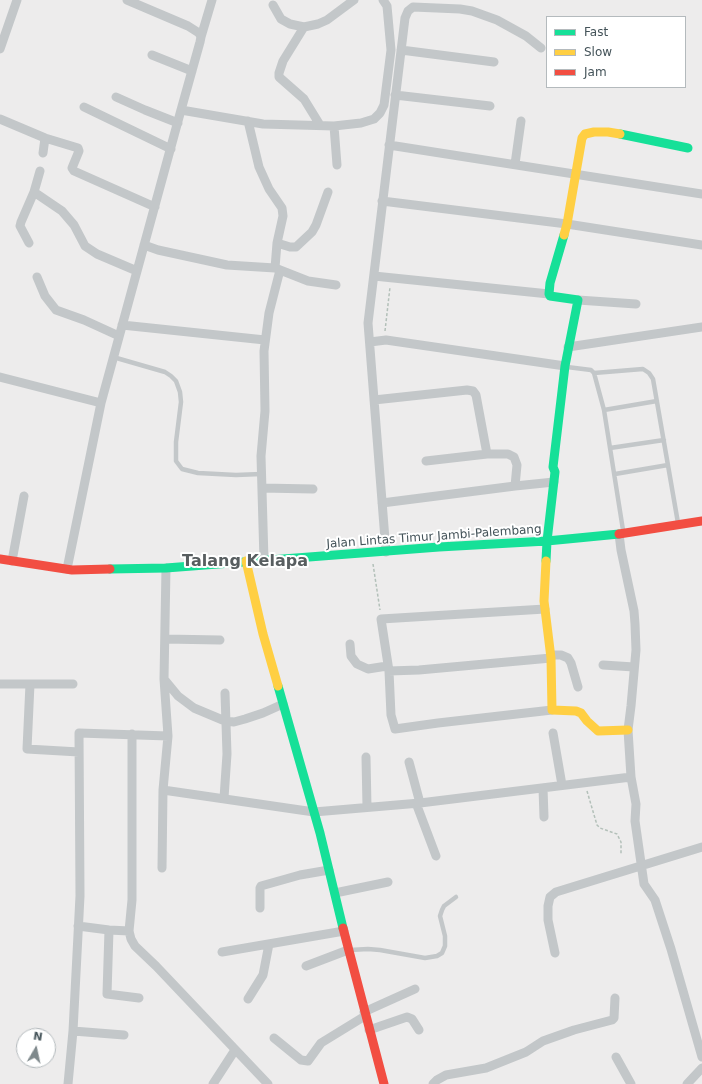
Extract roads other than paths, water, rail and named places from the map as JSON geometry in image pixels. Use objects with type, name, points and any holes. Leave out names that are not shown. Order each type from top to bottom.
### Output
[{"type":"main road","points":[[628,730],[598,731],[580,713],[576,711],[552,710],[551,656],[544,601],[547,541],[555,472],[553,467],[565,366],[578,300],[550,296],[549,294],[553,269],[567,224],[582,138],[585,134],[591,132],[608,132],[688,148]]},
{"type":"main road","name":"Jalan Lintas Timur Jambi-Palembang","points":[[0,559],[67,569],[125,570],[166,568],[246,561],[547,541],[621,534],[702,521]]},
{"type":"main road","points":[[246,561],[263,634],[314,812],[364,1014],[384,1084]]},
{"type":"street","points":[[0,49],[17,0]]},
{"type":"street","points":[[127,0],[196,30],[201,37]]},
{"type":"street","points":[[67,569],[101,403],[212,0]]},
{"type":"street","points":[[273,6],[281,19],[290,24],[304,27],[318,24],[327,20],[354,0]]},
{"type":"street","points":[[181,110],[263,124],[334,126],[368,122],[374,119],[380,113],[384,105],[391,50],[387,6],[383,0]]},
{"type":"street","points":[[386,552],[368,324],[405,18],[408,11],[412,7],[472,11],[503,23],[526,36],[541,48]]},
{"type":"street","points":[[304,27],[283,61],[279,77],[304,99],[320,125]]},
{"type":"street","points":[[401,50],[494,62]]},
{"type":"street","points":[[152,55],[192,71]]},
{"type":"street","points":[[395,95],[490,106]]},
{"type":"street","points":[[116,97],[145,110],[178,122]]},
{"type":"street","points":[[84,107],[171,149]]},
{"type":"street","points":[[0,119],[45,138],[78,148],[79,151],[72,168],[74,171],[155,207]]},
{"type":"street","points":[[248,121],[259,166],[269,189],[282,208],[283,216],[277,243],[277,269],[265,340],[265,411],[261,456],[264,560]]},
{"type":"street","points":[[515,164],[521,121]]},
{"type":"street","points":[[334,126],[336,165]]},
{"type":"street","points":[[43,153],[45,138]]},
{"type":"street","points":[[389,145],[702,194]]},
{"type":"street","points":[[29,243],[20,226],[34,192],[40,171]]},
{"type":"street","points":[[34,192],[62,211],[74,225],[85,246],[97,254],[137,271]]},
{"type":"street","points":[[277,243],[290,247],[296,246],[312,232],[328,192]]},
{"type":"street","points":[[382,201],[567,224],[702,245]]},
{"type":"street","points":[[144,245],[158,250],[227,265],[277,269],[308,281],[336,285]]},
{"type":"street","points":[[374,276],[549,294]]},
{"type":"street","points":[[36,277],[45,296],[56,310],[84,320],[119,336]]},
{"type":"street","points":[[578,300],[636,304]]},
{"type":"street","points":[[122,325],[265,340]]},
{"type":"street","points":[[568,347],[702,328]]},
{"type":"street","points":[[370,342],[386,340],[565,366]]},
{"type":"street","points":[[0,377],[101,403]]},
{"type":"street","points":[[374,400],[467,390],[473,391],[476,395],[487,454]]},
{"type":"street","points":[[426,460],[487,454],[508,454],[514,457],[516,465],[515,486]]},
{"type":"street","points":[[382,503],[554,482]]},
{"type":"street","points":[[262,488],[313,489]]},
{"type":"street","points":[[12,561],[24,496]]},
{"type":"street","points":[[621,534],[621,550],[634,611],[636,650],[628,730],[631,777],[636,804],[635,821],[644,884],[655,900],[702,1057]]},
{"type":"street","points":[[162,868],[163,790],[168,736],[164,679],[166,568]]},
{"type":"street","points":[[545,609],[381,619],[388,668],[391,715],[395,729],[552,710]]},
{"type":"street","points":[[165,639],[220,640]]},
{"type":"street","points":[[350,644],[351,656],[357,664],[368,669],[388,668],[419,670],[561,655],[568,658],[571,663],[578,687]]},
{"type":"street","points":[[603,664],[634,667]]},
{"type":"street","points":[[164,679],[178,696],[194,708],[225,721],[234,722],[263,713],[283,704]]},
{"type":"street","points":[[0,684],[73,684]]},
{"type":"street","points":[[30,684],[27,749],[79,752]]},
{"type":"street","points":[[224,798],[227,754],[225,693]]},
{"type":"street","points":[[68,1084],[73,1031],[80,896],[79,733],[168,736]]},
{"type":"street","points":[[553,733],[562,785]]},
{"type":"street","points":[[132,734],[132,900],[129,931],[131,938],[135,946],[156,966],[234,1050],[268,1084]]},
{"type":"street","points":[[366,758],[367,807]]},
{"type":"street","points":[[409,762],[418,803],[436,856]]},
{"type":"street","points":[[163,790],[314,812],[418,803],[631,777]]},
{"type":"street","points":[[543,788],[544,817]]},
{"type":"street","points":[[555,953],[548,920],[548,902],[550,897],[556,892],[702,847]]},
{"type":"street","points":[[260,908],[261,886],[329,870]]},
{"type":"street","points":[[335,893],[388,882]]},
{"type":"street","points":[[78,926],[129,931]]},
{"type":"street","points":[[109,930],[107,994],[139,998]]},
{"type":"street","points":[[222,952],[344,931]]},
{"type":"street","points":[[248,999],[263,975],[269,944]]},
{"type":"street","points":[[306,966],[348,950]]},
{"type":"street","points":[[274,1038],[301,1060],[308,1061],[321,1043],[364,1014],[415,989]]},
{"type":"street","points":[[433,1084],[446,1075],[486,1068],[526,1052],[543,1041],[574,1030],[612,1020],[614,1018],[615,998]]},
{"type":"street","points":[[369,1030],[407,1017],[412,1019],[420,1030]]},
{"type":"street","points":[[73,1031],[124,1035]]},
{"type":"street","points":[[212,1084],[234,1050]]},
{"type":"street","points":[[616,1057],[631,1084]]},
{"type":"street","points":[[687,1084],[702,1068]]},
{"type":"lane","points":[[113,357],[164,372],[176,381],[180,392],[176,461],[182,469],[198,473],[236,476],[262,474]]},
{"type":"lane","points":[[565,366],[591,370],[594,373],[643,369],[646,370],[653,379],[678,526]]},
{"type":"lane","points":[[594,373],[604,410],[615,474],[621,534]]},
{"type":"lane","points":[[604,410],[657,400]]},
{"type":"lane","points":[[610,448],[664,440]]},
{"type":"lane","points":[[615,474],[668,465]]},
{"type":"lane","points":[[348,950],[380,950],[425,958],[437,956],[442,953],[445,946],[445,936],[440,916],[444,906],[456,897]]},
{"type":"district","name":"Talang Kelapa","points":[[245,562]]}]
